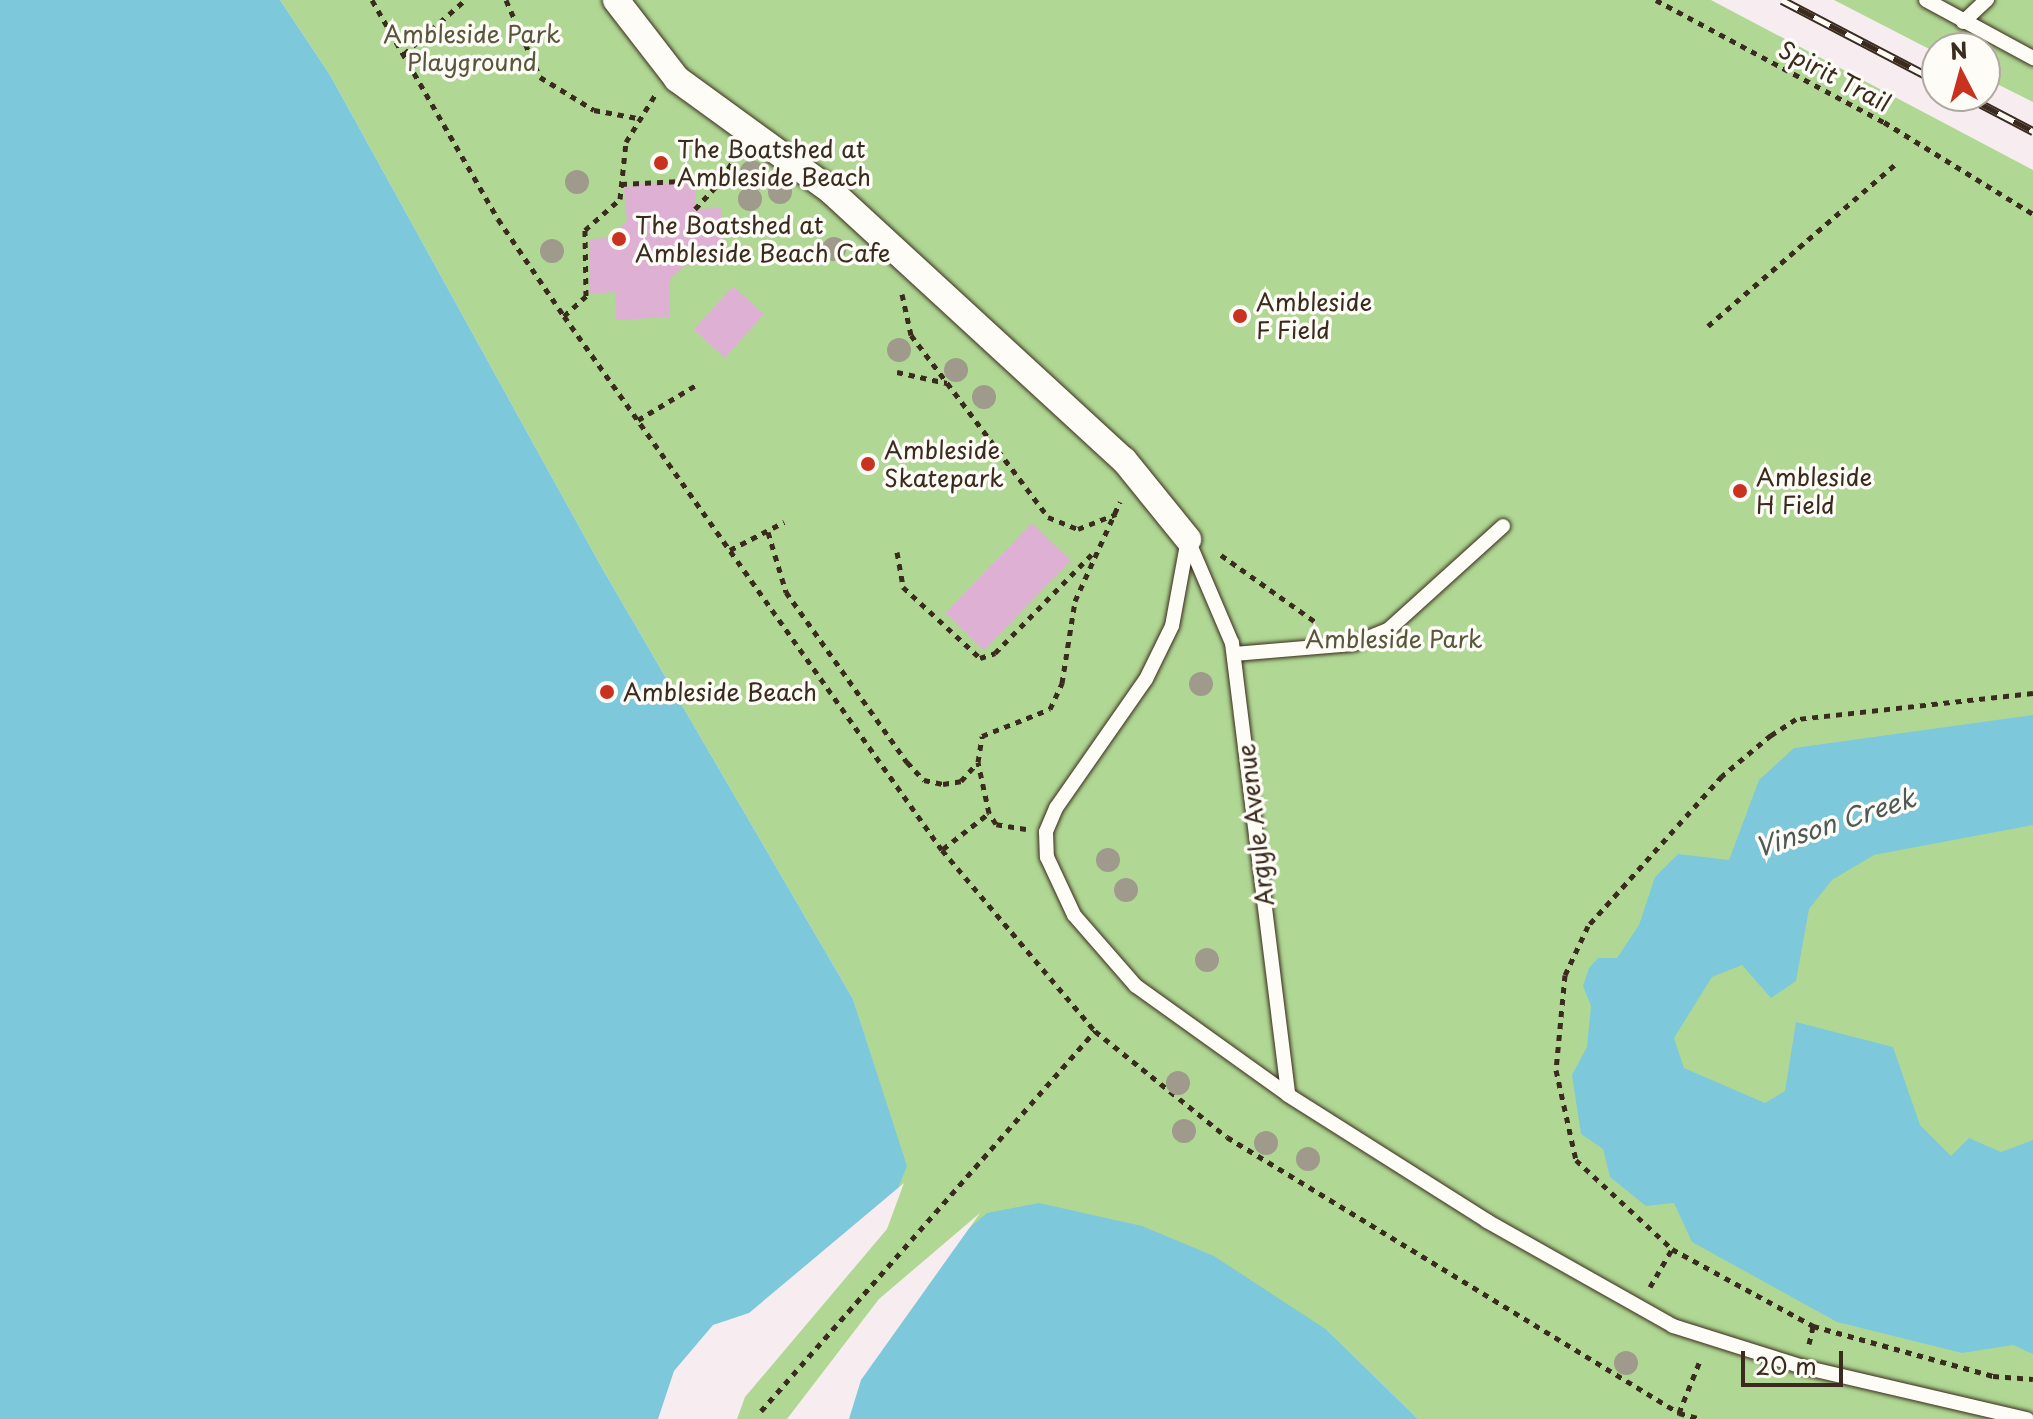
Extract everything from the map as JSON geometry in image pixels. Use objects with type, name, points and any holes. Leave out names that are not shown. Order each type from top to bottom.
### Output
[{"type":"street","name":"Argyle Avenue","points":[[616,0],[677,79],[843,202],[1124,460],[1188,539]]},
{"type":"lane","points":[[1926,0],[2033,58]]},
{"type":"lane","points":[[1963,22],[1987,0]]},
{"type":"lane","points":[[1234,654],[1347,645],[1388,630],[1503,526]]},
{"type":"lane","points":[[1188,539],[1172,626],[1114,731],[1056,808],[1046,832],[1047,857],[1074,915],[1136,986],[1288,1095],[1487,1221],[1639,1307],[1709,1338],[1803,1367],[2027,1419]]},
{"type":"lane","name":"Argyle Avenue","points":[[1188,539],[1234,654],[1288,1095]]},
{"type":"path","points":[[372,0],[498,219],[564,316],[942,850],[1095,1031],[1227,1137],[1679,1413],[1702,1419]]},
{"type":"path","points":[[404,54],[465,0]]},
{"type":"path","points":[[506,0],[540,77],[594,110],[637,118]]},
{"type":"path","name":"Spirit Trail","points":[[1656,0],[1884,122],[2033,214]]},
{"type":"path","points":[[564,316],[586,296],[585,230],[620,199],[626,142],[637,118],[659,89],[677,79]]},
{"type":"path","points":[[695,209],[722,179],[739,150]]},
{"type":"path","points":[[1708,326],[1896,164]]},
{"type":"path","points":[[621,184],[722,179]]},
{"type":"path","points":[[903,289],[902,314],[911,335],[1048,517],[1062,524],[1094,527],[1116,514]]},
{"type":"path","points":[[897,372],[947,383]]},
{"type":"path","points":[[638,420],[698,384]]},
{"type":"path","points":[[974,451],[998,451]]},
{"type":"path","points":[[768,532],[786,592],[907,762],[924,780],[943,784],[961,781],[978,762],[989,729],[1028,722],[1050,709],[1095,552],[1120,502]]},
{"type":"path","points":[[730,550],[784,522]]},
{"type":"path","points":[[1188,539],[1225,557],[1347,645]]},
{"type":"path","points":[[897,552],[903,587],[980,658],[995,653],[1095,552]]},
{"type":"path","points":[[2033,693],[1796,719],[1722,776],[1588,926],[1565,975],[1556,1070],[1563,1116],[1576,1160],[1672,1249],[1813,1326],[1993,1376],[2033,1379]]},
{"type":"path","points":[[978,762],[989,813],[996,824]]},
{"type":"path","points":[[942,850],[989,813]]},
{"type":"path","points":[[761,1411],[1095,1031]]},
{"type":"path","points":[[1639,1307],[1672,1249]]},
{"type":"path","points":[[1679,1413],[1709,1338]]},
{"type":"green space","name":"Ambleside Park","points":[[280,0],[1711,0],[2033,170],[2033,1419],[1418,1419],[1327,1330],[791,1419],[733,1419],[742,1395],[906,1166],[853,999],[602,568],[330,75]]},
{"type":"green space","points":[[1834,0],[2033,0],[2033,102],[2001,86],[2001,32],[1921,32],[1921,45]]},
{"type":"water","points":[[0,0],[280,0],[330,75],[602,568],[853,999],[907,1166],[883,1226],[742,1395],[733,1419],[0,1419]]},
{"type":"water","name":"Vinson Creek","points":[[2033,715],[2033,825],[1874,855],[1832,880],[1809,909],[1796,981],[1771,998],[1742,965],[1712,977],[1674,1038],[1684,1068],[1765,1103],[1785,1091],[1796,1022],[1893,1047],[1920,1125],[1951,1156],[1969,1138],[2001,1152],[2033,1140],[2033,1354],[2013,1345],[1962,1353],[1837,1322],[1692,1242],[1674,1203],[1646,1206],[1610,1177],[1603,1149],[1581,1134],[1572,1075],[1587,1047],[1591,1006],[1583,986],[1589,968],[1598,958],[1617,958],[1639,925],[1655,877],[1678,854],[1729,860],[1759,780],[1794,748]]},
{"type":"water","points":[[1039,1203],[1142,1226],[1214,1256],[1327,1330],[1418,1419],[791,1419],[878,1305],[987,1213]]},
{"type":"pier","points":[[904,1183],[887,1229],[745,1397],[737,1419],[658,1419],[674,1371],[713,1325],[749,1313]]},
{"type":"pier","points":[[980,1213],[861,1380],[849,1419],[787,1419],[879,1299]]},
{"type":"building","points":[[639,184],[695,184],[695,209],[722,208],[723,265],[685,265],[670,279],[670,317],[616,320],[615,292],[589,294],[590,239],[610,238],[627,221],[624,188]]},
{"type":"building","points":[[733,286],[764,314],[725,358],[694,330]]},
{"type":"building","points":[[1032,523],[1071,561],[984,650],[945,613]]},
{"type":"railway","points":[[1782,0],[1921,73]]},
{"type":"railway","points":[[1997,112],[2033,131]]},
{"type":"place","name":"The Boatshed at Ambleside Beach","points":[[661,163]]},
{"type":"place","name":"The Boatshed at Ambleside Beach Cafe","points":[[619,239]]},
{"type":"place","name":"Ambleside F Field","points":[[1240,316]]},
{"type":"place","name":"Ambleside Skatepark","points":[[868,464]]},
{"type":"place","name":"Ambleside H Field","points":[[1740,491]]},
{"type":"place","name":"Ambleside Beach","points":[[607,692]]},
{"type":"park label","name":"Ambleside Park Playground","points":[[472,48]]}]
